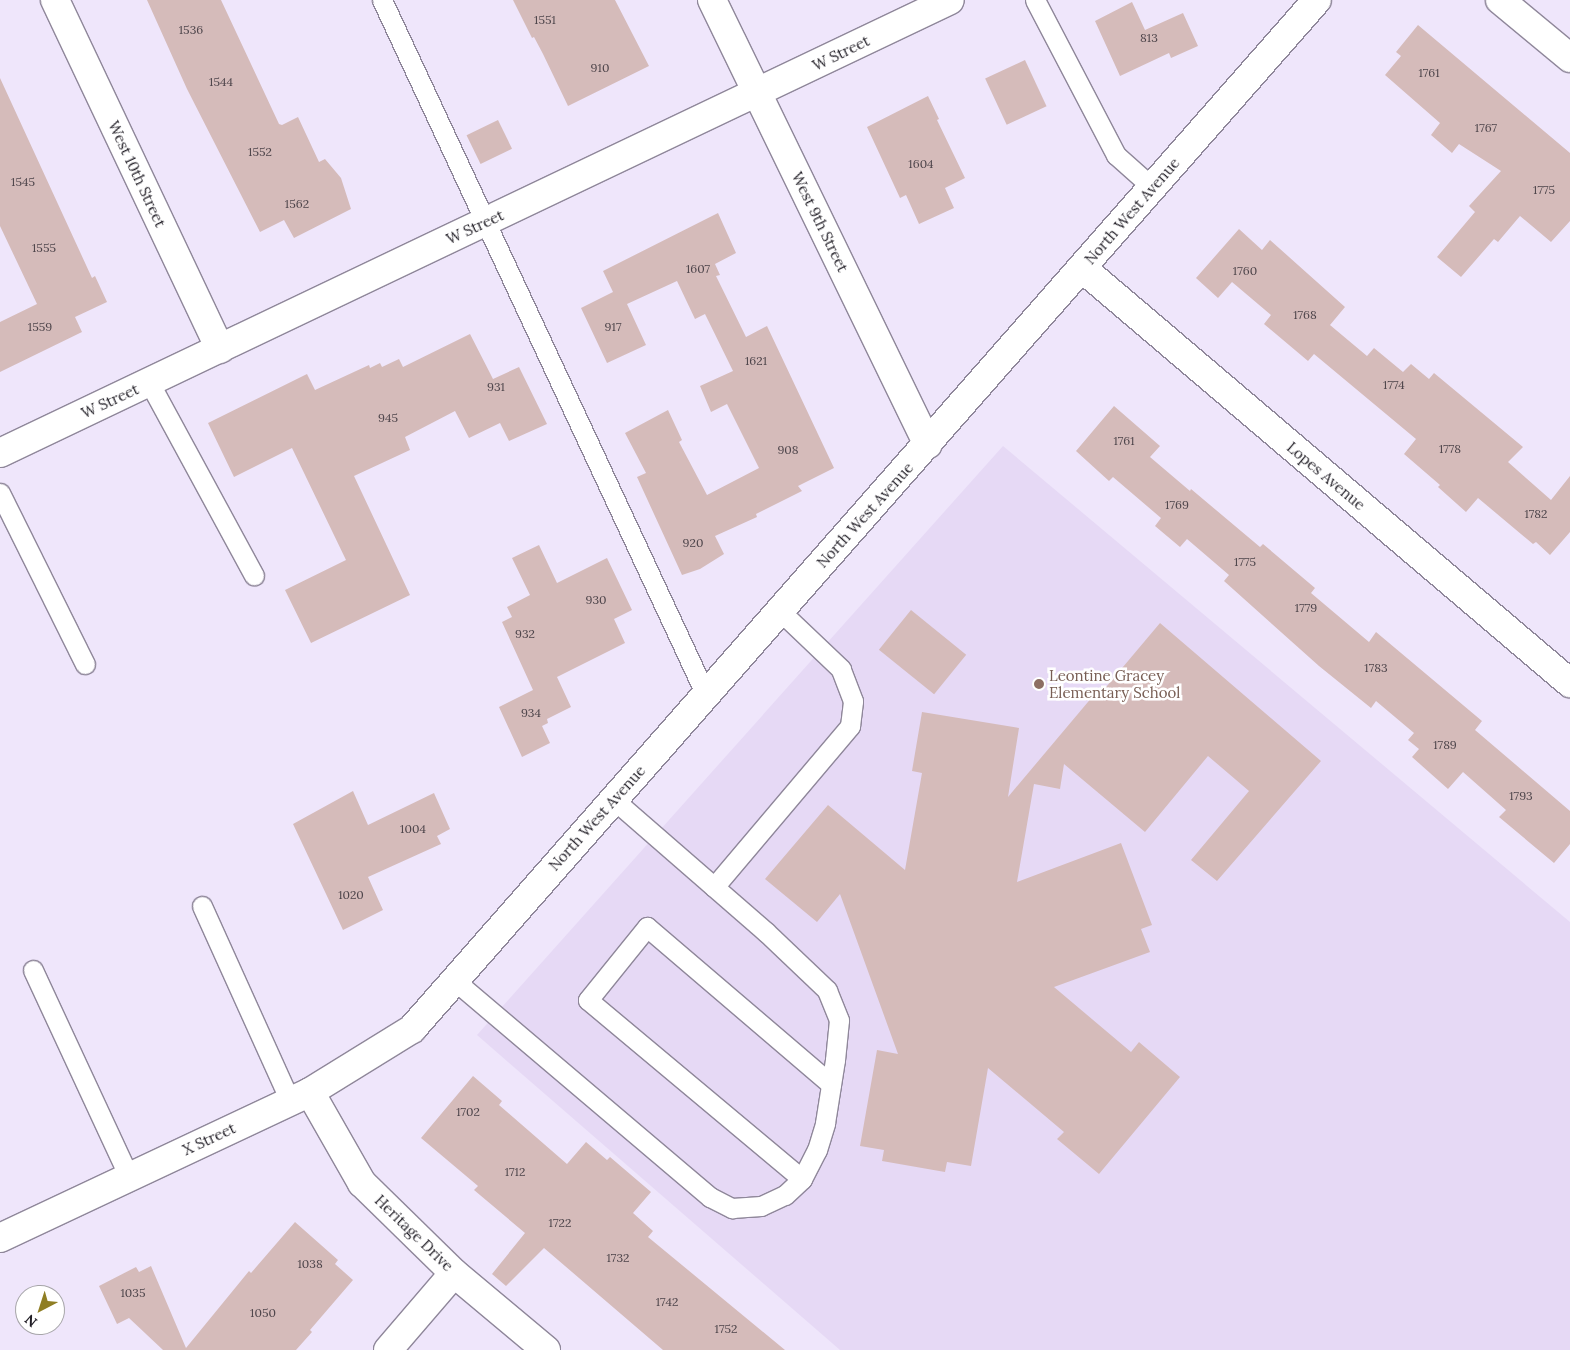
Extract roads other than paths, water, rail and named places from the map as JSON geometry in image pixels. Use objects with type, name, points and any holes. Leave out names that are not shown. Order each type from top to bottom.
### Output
[{"type":"street","name":"West 10th Street","points":[[55,0],[220,349]]},
{"type":"street","name":"West 9th Street","points":[[712,0],[928,444]]},
{"type":"street","name":"W Street","points":[[0,453],[950,0]]},
{"type":"street","name":"North West Avenue","points":[[412,1029],[1317,0]]},
{"type":"street","points":[[1500,0],[1570,58]]},
{"type":"street","name":"Lopes Avenue","points":[[1082,268],[1570,684]]},
{"type":"street","name":"X Street","points":[[0,1238],[300,1096],[412,1029]]},
{"type":"street","name":"Heritage Drive","points":[[300,1096],[362,1183],[454,1273],[546,1350]]},
{"type":"street","points":[[388,1350],[454,1273]]},
{"type":"lane","points":[[382,0],[706,695]]},
{"type":"lane","points":[[1035,0],[1116,154],[1153,188]]},
{"type":"lane","points":[[149,382],[254,576]]},
{"type":"lane","points":[[0,493],[85,664]]},
{"type":"lane","points":[[714,887],[850,726],[853,701],[841,670],[780,611]]},
{"type":"lane","points":[[454,980],[710,1198],[732,1208],[761,1206],[785,1195],[802,1179],[819,1141],[831,1084],[839,1020],[828,990],[614,800]]},
{"type":"lane","points":[[202,906],[300,1096]]},
{"type":"lane","points":[[802,1179],[588,1000],[647,927],[831,1084]]},
{"type":"lane","points":[[33,970],[129,1177]]},
{"type":"place","name":"Leontine Gracey Elementary School","points":[[1039,684]]}]
